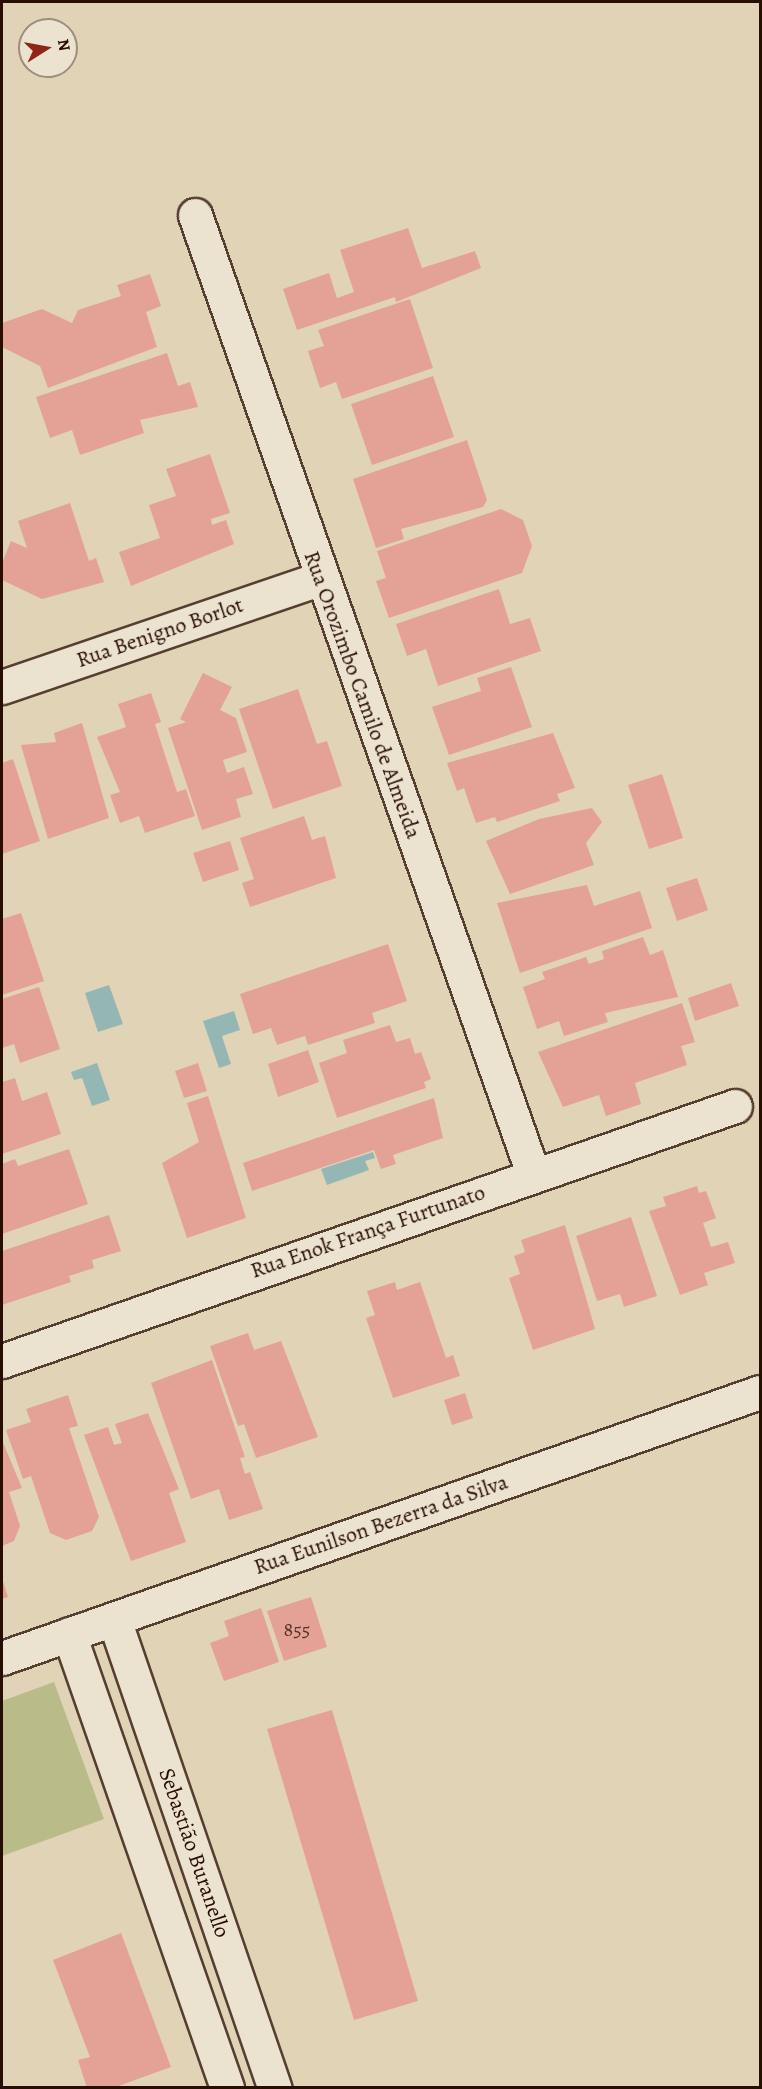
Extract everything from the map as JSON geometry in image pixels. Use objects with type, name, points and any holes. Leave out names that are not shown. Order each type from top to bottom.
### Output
[{"type":"street","name":"Rua Orozimbo Camilo de Almeida","points":[[195,215],[319,579],[533,1174]]},
{"type":"street","name":"Rua Benigno Borlot","points":[[2,687],[319,579]]},
{"type":"street","name":"Rua Enok França Furtunato","points":[[2,1361],[533,1174],[735,1106]]},
{"type":"street","name":"Rua Eunilson Bezerra da Silva","points":[[2,1658],[760,1392]]},
{"type":"street","name":"Sebastião Buranello","points":[[114,1619],[275,2088]]},
{"type":"street","name":"Sebastião Buranello","points":[[69,1634],[227,2088]]},
{"type":"green space","points":[[54,1682],[104,1819],[2,1856],[2,1701]]},
{"type":"water","points":[[109,985],[123,1024],[98,1032],[85,993]]},
{"type":"water","points":[[234,1011],[240,1030],[222,1036],[231,1064],[219,1068],[203,1021]]},
{"type":"water","points":[[97,1063],[110,1100],[92,1106],[82,1078],[74,1080],[71,1072]]},
{"type":"water","points":[[373,1152],[375,1158],[365,1161],[369,1170],[327,1185],[321,1169]]},
{"type":"building","points":[[408,228],[422,268],[475,251],[481,268],[396,302],[395,297],[297,330],[283,289],[329,273],[337,298],[354,292],[340,250]]},
{"type":"building","points":[[150,274],[161,306],[146,312],[157,347],[48,388],[40,366],[2,347],[2,323],[42,309],[72,323],[78,310],[121,296],[117,285]]},
{"type":"building","points":[[410,299],[433,368],[342,399],[336,382],[320,388],[308,351],[324,346],[318,330]]},
{"type":"building","points":[[167,353],[178,386],[190,382],[198,407],[140,420],[144,433],[80,455],[72,430],[50,438],[36,397]]},
{"type":"building","points":[[433,376],[454,437],[372,465],[351,404]]},
{"type":"building","points":[[467,440],[487,500],[483,507],[401,529],[404,539],[376,548],[353,479]]},
{"type":"building","points":[[210,454],[230,513],[211,519],[212,525],[226,520],[234,544],[131,586],[119,552],[160,538],[149,505],[176,496],[166,469]]},
{"type":"building","points":[[70,503],[89,561],[96,558],[104,582],[42,599],[2,580],[2,563],[11,541],[27,548],[18,521]]},
{"type":"building","points":[[501,509],[523,520],[532,546],[522,573],[389,618],[376,581],[386,578],[377,551]]},
{"type":"building","points":[[499,589],[510,624],[530,618],[541,651],[438,686],[426,649],[407,656],[396,624]]},
{"type":"building","points":[[511,667],[532,727],[449,755],[432,707],[481,691],[477,678]]},
{"type":"building","points":[[203,673],[232,687],[220,710],[236,718],[247,752],[223,760],[227,773],[244,767],[253,794],[236,799],[241,817],[202,830],[168,728],[186,722],[180,719]]},
{"type":"building","points":[[298,689],[317,744],[327,741],[342,786],[273,809],[239,709]]},
{"type":"building","points":[[151,693],[161,722],[155,724],[177,792],[186,789],[195,816],[145,833],[139,816],[120,823],[110,795],[120,792],[97,737],[126,727],[118,704]]},
{"type":"building","points":[[82,723],[109,818],[48,839],[21,745],[56,742],[54,733]]},
{"type":"building","points":[[553,733],[575,788],[557,794],[560,801],[497,822],[495,817],[476,823],[464,788],[457,791],[447,763]]},
{"type":"building","points":[[13,759],[40,841],[2,854],[2,763]]},
{"type":"building","points":[[662,774],[683,838],[649,849],[628,785]]},
{"type":"building","points":[[592,808],[602,822],[586,843],[594,865],[510,894],[486,841],[539,819]]},
{"type":"building","points":[[304,816],[312,840],[325,836],[336,878],[250,907],[242,883],[254,879],[240,838]]},
{"type":"building","points":[[230,841],[239,870],[203,882],[193,853]]},
{"type":"building","points":[[697,878],[708,910],[677,921],[666,888]]},
{"type":"building","points":[[587,885],[594,906],[640,891],[652,928],[520,973],[497,903]]},
{"type":"building","points":[[21,913],[44,981],[2,995],[2,919]]},
{"type":"building","points":[[643,937],[650,955],[663,950],[678,997],[605,1013],[608,1022],[564,1036],[559,1021],[537,1029],[523,987],[545,979],[542,972],[586,957],[589,964],[604,959],[602,951]]},
{"type":"building","points":[[388,944],[407,1001],[372,1013],[375,1023],[308,1045],[305,1036],[277,1045],[271,1028],[253,1034],[240,994]]},
{"type":"building","points":[[731,983],[739,1006],[695,1021],[688,998]]},
{"type":"building","points":[[39,987],[60,1049],[20,1063],[14,1044],[2,1048],[2,999]]},
{"type":"building","points":[[682,1003],[695,1042],[681,1046],[687,1065],[635,1083],[641,1104],[606,1116],[599,1095],[563,1107],[538,1052]]},
{"type":"building","points":[[390,1025],[396,1042],[410,1038],[415,1054],[421,1052],[431,1079],[424,1082],[426,1088],[337,1118],[319,1063],[347,1053],[343,1040]]},
{"type":"building","points":[[308,1050],[319,1082],[278,1097],[268,1064]]},
{"type":"building","points":[[198,1063],[207,1091],[184,1098],[175,1071]]},
{"type":"building","points":[[15,1078],[22,1101],[47,1092],[61,1134],[2,1154],[2,1082]]},
{"type":"building","points":[[208,1096],[246,1218],[187,1238],[162,1163],[199,1142],[187,1103]]},
{"type":"building","points":[[434,1098],[443,1138],[393,1155],[396,1164],[381,1169],[374,1150],[252,1191],[243,1163]]},
{"type":"building","points":[[69,1149],[88,1204],[2,1234],[2,1164],[15,1159],[18,1166]]},
{"type":"building","points":[[697,1186],[699,1193],[706,1191],[716,1218],[703,1223],[711,1247],[728,1242],[735,1263],[704,1273],[708,1285],[680,1295],[649,1211],[666,1206],[663,1197]]},
{"type":"building","points":[[109,1215],[121,1251],[92,1260],[94,1268],[69,1276],[71,1282],[2,1305],[2,1251]]},
{"type":"building","points":[[631,1217],[657,1296],[624,1307],[620,1294],[597,1301],[576,1236]]},
{"type":"building","points":[[565,1225],[595,1329],[533,1350],[509,1278],[520,1274],[514,1256],[525,1252],[521,1240]]},
{"type":"building","points":[[395,1282],[397,1290],[420,1282],[446,1358],[453,1355],[460,1376],[393,1398],[366,1318],[375,1315],[367,1291]]},
{"type":"building","points":[[248,1333],[254,1350],[281,1341],[318,1437],[256,1458],[244,1424],[238,1426],[210,1346]]},
{"type":"building","points":[[212,1360],[245,1457],[240,1458],[245,1474],[250,1472],[263,1509],[229,1520],[219,1489],[191,1499],[151,1383]]},
{"type":"building","points":[[465,1393],[473,1418],[452,1425],[444,1400]]},
{"type":"building","points":[[68,1395],[78,1426],[69,1428],[99,1517],[92,1531],[66,1540],[50,1533],[31,1476],[23,1479],[6,1430],[31,1422],[26,1409]]},
{"type":"building","points":[[148,1413],[179,1489],[169,1493],[186,1542],[131,1561],[84,1435],[108,1427],[114,1445],[122,1443],[115,1424]]},
{"type":"building","points":[[2,1440],[22,1488],[9,1492],[20,1526],[14,1541],[2,1546]]},
{"type":"building","points":[[2,1578],[8,1597],[2,1599]]},
{"type":"building","points":[[311,1597],[327,1647],[284,1661],[267,1611]]},
{"type":"building","points":[[261,1608],[279,1662],[224,1681],[210,1643],[229,1636],[224,1621]]},
{"type":"building","points":[[332,1710],[418,2001],[354,2020],[267,1729]]},
{"type":"building","points":[[121,1933],[171,2067],[113,2088],[87,2088],[78,2060],[90,2057],[53,1960]]}]
